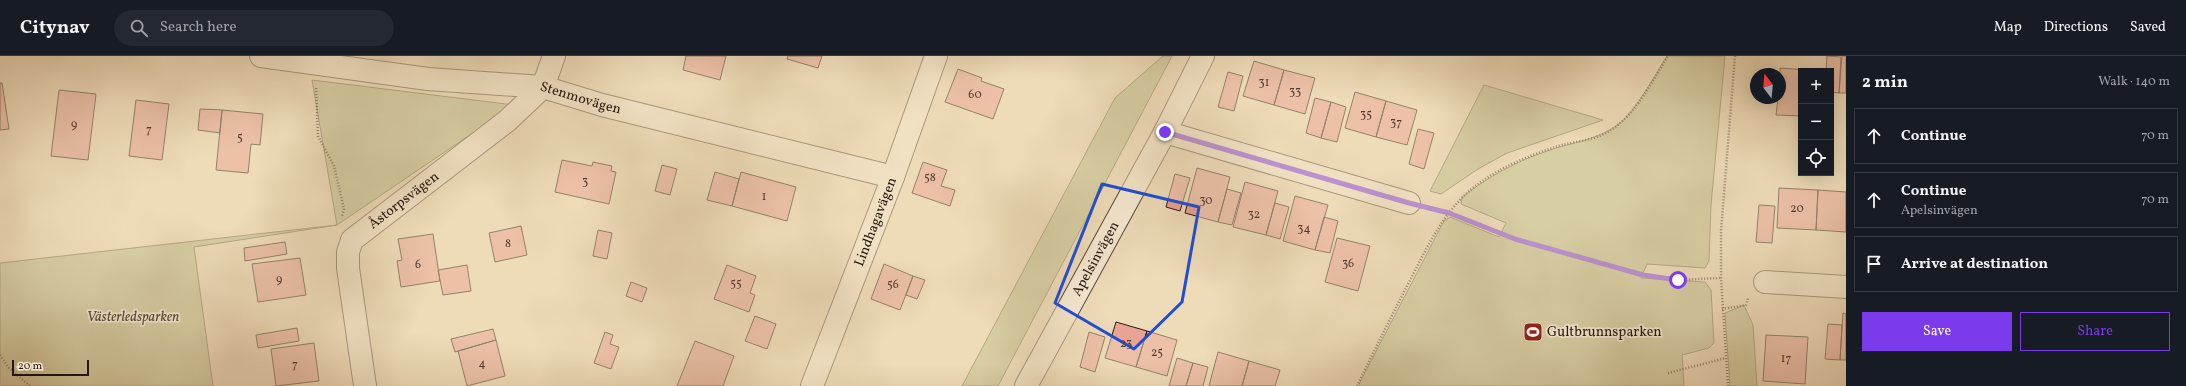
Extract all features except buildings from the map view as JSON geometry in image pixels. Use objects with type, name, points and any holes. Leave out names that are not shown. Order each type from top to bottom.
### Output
[{"type":"street","name":"Stenmovägen","points":[[261,56],[428,80],[543,88],[602,105],[893,177]]},
{"type":"street","name":"Åstorpsvägen","points":[[352,240],[507,121],[543,88],[554,56]]},
{"type":"street","name":"Lindhagavägen","points":[[812,386],[893,177],[936,56]]},
{"type":"street","name":"Apelsinvägen","points":[[1026,386],[1165,132],[1203,56]]},
{"type":"street","points":[[1165,132],[1409,203]]},
{"type":"street","points":[[352,240],[348,252],[348,268],[365,386]]},
{"type":"street","points":[[1765,282],[1846,287]]},
{"type":"path","points":[[1356,386],[1428,245],[1449,213],[1471,190],[1506,168],[1539,153],[1596,137],[1610,131],[1629,114],[1668,56]]},
{"type":"path","points":[[1728,386],[1721,278],[1723,198],[1735,56]]},
{"type":"path","points":[[316,64],[315,103],[318,136],[334,166],[344,209],[341,221],[352,240]]},
{"type":"path","points":[[1409,203],[1449,213],[1515,239],[1643,275],[1678,280],[1721,278]]},
{"type":"path","points":[[1722,309],[1746,305],[1746,300],[1765,282]]},
{"type":"path","points":[[0,355],[9,368],[30,386]]},
{"type":"path","points":[[1668,373],[1726,358]]},
{"type":"highlighted area","points":[[1102,184],[1199,207],[1182,302],[1134,349],[1055,303]]},
{"type":"green space","points":[[1163,56],[1172,56],[998,386],[962,386],[1115,98]]},
{"type":"green space","points":[[1667,56],[1725,56],[1711,205],[1709,261],[1705,268],[1647,264],[1641,278],[1705,282],[1711,290],[1714,343],[1709,348],[1682,355],[1684,386],[1358,386],[1444,221],[1450,217],[1499,237],[1506,223],[1461,204],[1462,197],[1492,177],[1524,160],[1547,151],[1594,137],[1612,129],[1632,111]]},
{"type":"green space","points":[[312,80],[514,105],[337,225]]},
{"type":"green space","points":[[1484,85],[1603,120],[1507,153],[1478,169],[1441,194],[1430,191]]},
{"type":"green space","name":"Västerledsparken","points":[[337,225],[194,247],[213,386],[0,386],[0,263]]},
{"type":"green space","points":[[1744,305],[1753,325],[1757,386],[1730,386],[1725,313]]},
{"type":"place","name":"Gultbrunnsparken","points":[[1533,332]]},
{"type":"route","points":[[1165,132],[1409,203],[1449,213],[1515,239],[1643,275],[1678,280]]}]
